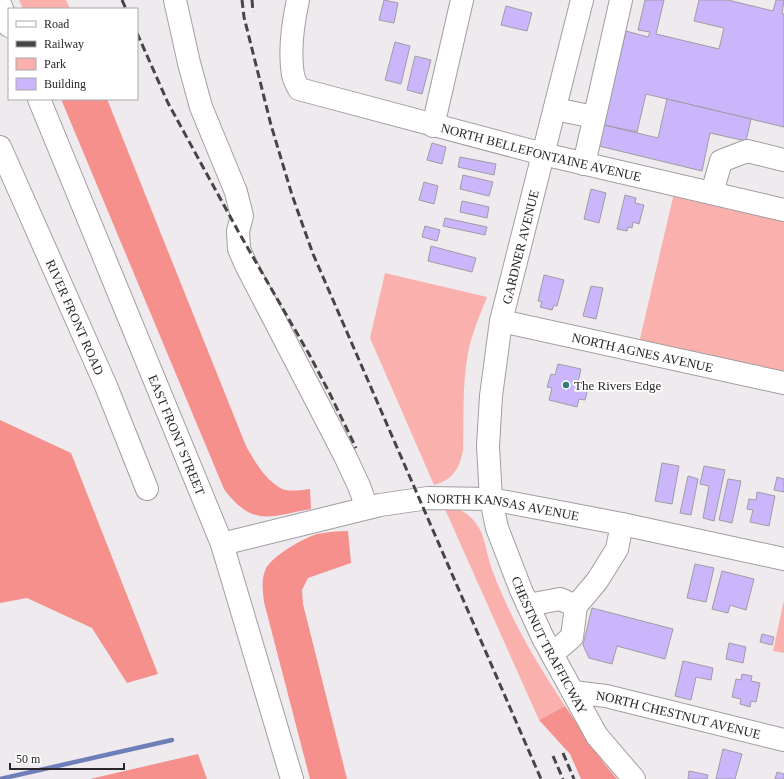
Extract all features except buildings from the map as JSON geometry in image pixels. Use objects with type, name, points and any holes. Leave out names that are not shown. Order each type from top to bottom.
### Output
[{"type":"street","points":[[175,0],[189,63],[201,107],[236,192],[242,216],[238,231],[239,249],[345,456],[359,486],[367,508]]},
{"type":"street","name":"NORTH BELLEFONTAINE AVENUE","points":[[298,0],[295,14],[292,50],[294,76],[299,89],[433,126],[543,154],[784,210]]},
{"type":"street","points":[[433,126],[462,0]]},
{"type":"street","name":"GARDNER AVENUE","points":[[491,499],[488,446],[491,396],[501,321],[582,0]]},
{"type":"street","points":[[584,164],[621,0]]},
{"type":"street","points":[[0,4],[8,24]]},
{"type":"street","name":"EAST FRONT STREET","points":[[39,100],[222,544],[292,779]]},
{"type":"street","points":[[555,109],[594,117]]},
{"type":"street","name":"RIVER FRONT ROAD","points":[[0,147],[106,386],[147,489]]},
{"type":"street","points":[[712,193],[721,161],[747,151],[784,160]]},
{"type":"street","name":"NORTH AGNES AVENUE","points":[[501,321],[784,383]]},
{"type":"street","name":"NORTH KANSAS AVENUE","points":[[222,544],[380,505],[428,498],[491,499],[622,524],[784,559]]},
{"type":"street","name":"CHESTNUT TRAFFICWAY","points":[[491,499],[497,528],[528,606],[543,638],[597,736],[634,779]]},
{"type":"street","points":[[552,654],[572,637],[576,606],[597,581],[617,549],[622,524]]},
{"type":"street","points":[[528,606],[560,599],[576,606]]},
{"type":"street","name":"NORTH CHESTNUT AVENUE","points":[[574,692],[606,696],[784,740]]},
{"type":"green space","points":[[19,0],[66,0],[70,8],[23,8]]},
{"type":"green space","points":[[674,193],[784,218],[784,376],[639,343]]},
{"type":"green space","points":[[385,273],[487,297],[474,331],[466,365],[463,451],[457,469],[454,473],[446,480],[434,485],[370,338]]},
{"type":"green space","points":[[444,507],[454,508],[467,514],[471,517],[479,529],[483,537],[493,573],[509,609],[547,679],[565,706],[539,720]]},
{"type":"green space","points":[[784,600],[784,653],[773,651]]},
{"type":"shaded area","points":[[61,100],[107,100],[246,446],[261,470],[270,481],[282,489],[310,489],[311,509],[273,516],[253,514],[244,510],[224,489]]},
{"type":"shaded area","points":[[0,420],[71,453],[158,674],[127,683],[92,628],[27,598],[0,603]]},
{"type":"shaded area","points":[[348,531],[351,563],[308,578],[302,590],[303,604],[347,779],[310,779],[264,602],[263,578],[265,571],[273,560],[296,544],[317,534]]},
{"type":"shaded area","points":[[565,706],[603,762],[617,779],[581,779],[570,754],[539,720]]},
{"type":"shaded area","points":[[198,754],[207,779],[90,779]]},
{"type":"waterway","points":[[0,779],[172,740]]},
{"type":"railway","points":[[122,0],[126,8]]},
{"type":"railway","points":[[242,0],[244,17],[271,125],[292,195],[313,254],[541,779]]},
{"type":"railway","points":[[252,0],[253,12]]},
{"type":"railway","points":[[138,35],[168,103],[238,231],[309,354],[356,448]]},
{"type":"railway","points":[[563,753],[574,779]]},
{"type":"railway","points":[[553,756],[563,779]]},
{"type":"place","name":"The Rivers Edge","points":[[566,385]]}]
